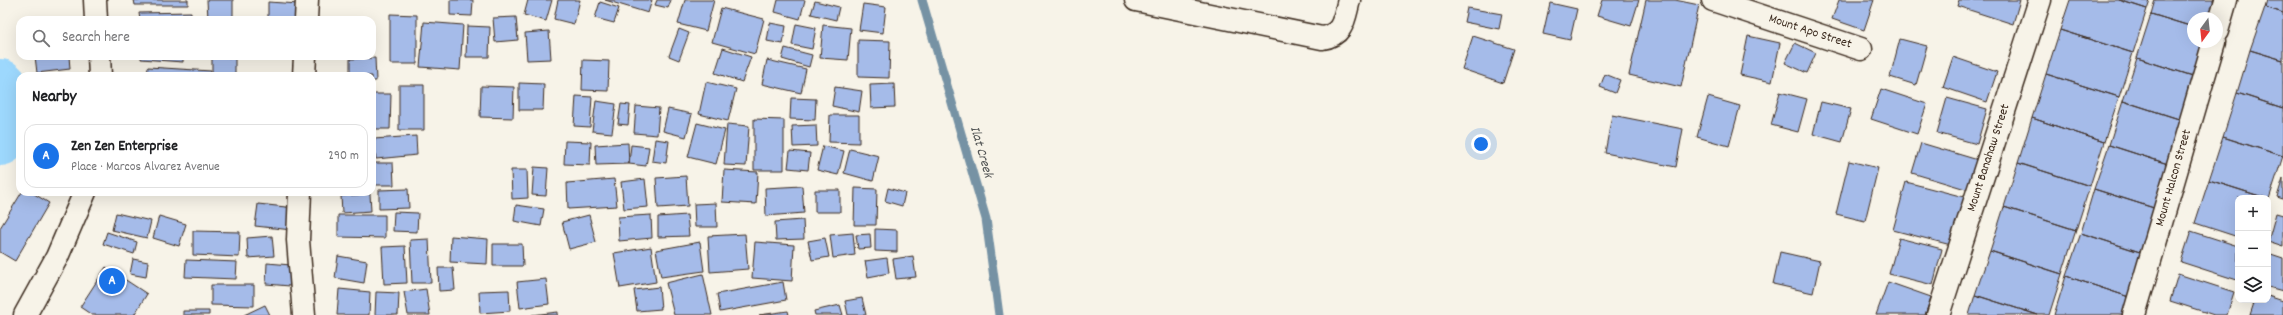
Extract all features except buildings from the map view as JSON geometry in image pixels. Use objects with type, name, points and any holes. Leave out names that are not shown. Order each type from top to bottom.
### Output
[{"type":"street","points":[[95,0],[96,16]]},
{"type":"street","points":[[306,16],[307,0]]},
{"type":"street","points":[[1136,0],[1322,38],[1333,37],[1341,29],[1349,0]]},
{"type":"street","name":"Mount Apo Street","points":[[1713,0],[1861,49]]},
{"type":"street","name":"Mount Banahaw Street","points":[[1938,315],[2040,0]]},
{"type":"street","points":[[2223,12],[2226,0]]},
{"type":"street","name":"Mount Halcon Street","points":[[2134,315],[2212,48]]},
{"type":"street","points":[[99,60],[100,72]]},
{"type":"street","points":[[304,72],[305,60]]},
{"type":"street","points":[[25,315],[57,257],[83,196]]},
{"type":"street","points":[[300,196],[298,240],[304,315]]},
{"type":"waterway","name":"Ilat Creek","points":[[922,0],[986,219],[999,315]]},
{"type":"waterway","points":[[0,87],[6,111],[0,138]]},
{"type":"place","name":"Zen Zen Enterprise","points":[[112,281]]}]
